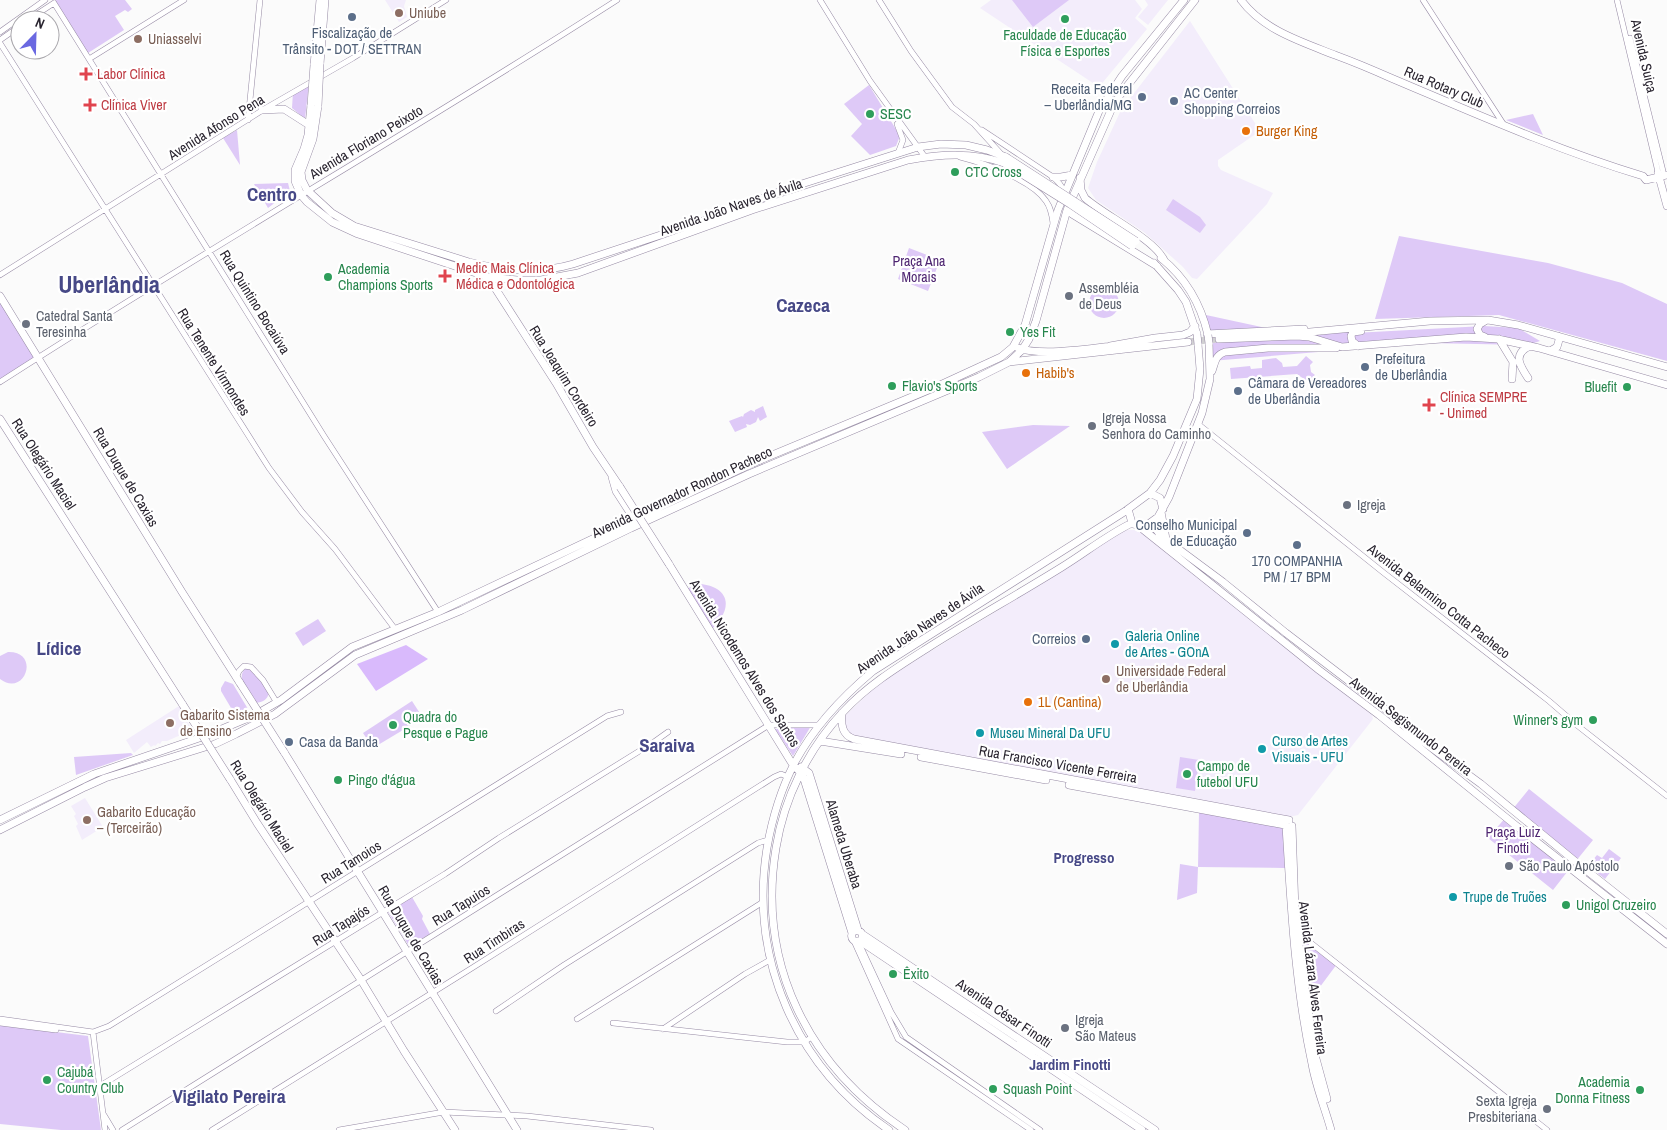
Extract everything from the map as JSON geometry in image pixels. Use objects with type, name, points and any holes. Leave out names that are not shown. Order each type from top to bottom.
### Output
[{"type":"main road","points":[[304,192],[301,172],[313,139],[320,0]]},
{"type":"main road","points":[[317,65],[325,0]]},
{"type":"main road","name":"Avenida Governador Rondon Pacheco","points":[[0,820],[94,774],[205,736],[253,716],[277,703],[345,650],[438,612],[753,463],[1001,357],[1013,347],[1022,333],[1030,312],[1053,225],[1092,126],[1107,96],[1184,0]]},
{"type":"main road","name":"Avenida Governador Rondon Pacheco","points":[[0,830],[92,784],[142,766],[215,744],[275,714],[355,654],[462,610],[749,474],[979,378],[1009,362],[1022,350],[1029,339],[1036,321],[1068,207],[1080,176],[1116,100],[1195,0]]},
{"type":"main road","name":"Rua Rotary Club","points":[[1241,0],[1257,17],[1272,27],[1310,46],[1504,126],[1645,178],[1663,173]]},
{"type":"main road","points":[[304,192],[295,181],[295,173],[304,149],[314,106]]},
{"type":"main road","points":[[262,110],[284,109],[310,125]]},
{"type":"main road","name":"Avenida João Naves de Ávila","points":[[304,192],[344,221],[362,229],[484,266],[525,270],[554,268],[573,264],[715,217],[789,188],[898,153],[918,147],[952,144],[987,150],[1004,158],[1134,244],[1164,260]]},
{"type":"main road","name":"Avenida João Naves de Ávila","points":[[304,192],[328,219],[342,228],[488,277],[541,280],[578,273],[752,210],[908,160],[975,155],[1004,158]]},
{"type":"main road","points":[[860,165],[864,175]]},
{"type":"main road","name":"Avenida Suiça","points":[[1663,173],[1667,188]]},
{"type":"main road","name":"Avenida Suiça","points":[[1663,173],[1667,206]]},
{"type":"main road","points":[[1053,177],[1072,175]]},
{"type":"main road","name":"Avenida João Naves de Ávila","points":[[1080,176],[1083,194],[1088,201],[1159,252],[1184,282],[1198,303],[1208,338],[1210,379],[1206,398],[1176,481],[1162,511]]},
{"type":"main road","points":[[1068,207],[1069,183]]},
{"type":"main road","points":[[1065,192],[1070,212],[1077,217]]},
{"type":"main road","points":[[1091,225],[1091,215],[1094,211],[1100,209]]},
{"type":"main road","points":[[1061,227],[1070,219],[1077,217]]},
{"type":"main road","name":"Avenida João Naves de Ávila","points":[[1077,217],[1157,266]]},
{"type":"main road","name":"Avenida João Naves de Ávila","points":[[1134,244],[1157,266],[1186,302],[1195,326],[1199,345],[1200,369],[1197,398],[1166,470],[1150,492]]},
{"type":"main road","name":"Rua Joaquim Cordeiro","points":[[488,277],[556,383],[593,447],[620,487]]},
{"type":"main road","name":"Rua Duque de Caxias","points":[[0,296],[517,1130]]},
{"type":"main road","points":[[1466,337],[1472,333],[1474,328],[1473,324],[1468,320]]},
{"type":"main road","points":[[1485,337],[1480,335],[1477,329],[1480,324],[1488,320]]},
{"type":"main road","points":[[1342,347],[1309,337],[1297,336],[1219,337],[1347,329],[1430,321],[1488,320],[1518,325],[1667,367]]},
{"type":"main road","points":[[1358,346],[1351,339],[1353,332],[1390,328],[1400,324]]},
{"type":"main road","points":[[1109,349],[1155,338],[1183,335],[1190,332],[1195,326]]},
{"type":"main road","points":[[1208,338],[1306,329],[1347,329]]},
{"type":"main road","points":[[1550,351],[1557,346],[1558,336]]},
{"type":"main road","points":[[1210,379],[1217,357],[1225,352],[1268,348],[1342,347],[1485,337],[1550,351],[1667,385]]},
{"type":"main road","points":[[1498,339],[1514,362],[1512,380]]},
{"type":"main road","points":[[1009,362],[1188,340]]},
{"type":"main road","points":[[1013,347],[1022,350],[1109,349],[1143,351],[1199,345]]},
{"type":"main road","points":[[1528,378],[1520,364],[1519,356],[1524,348],[1530,346]]},
{"type":"main road","points":[[1190,415],[1193,421],[1198,424]]},
{"type":"main road","name":"Rua Olegário Maciel","points":[[0,419],[257,823],[361,980],[456,1130]]},
{"type":"main road","points":[[611,472],[616,491],[634,519]]},
{"type":"main road","name":"Avenida Nicodemos Alves dos Santos","points":[[620,487],[794,764]]},
{"type":"main road","points":[[1162,511],[1150,524],[1140,527],[1132,523],[1128,509],[1150,492],[1160,498],[1162,511],[1166,539]]},
{"type":"main road","name":"Avenida João Naves de Ávila","points":[[889,1130],[864,1111],[828,1075],[804,1042],[788,1012],[776,980],[765,934],[763,902],[764,868],[776,807],[794,764],[820,725],[841,700],[873,671],[1128,509]]},
{"type":"main road","name":"Avenida João Naves de Ávila","points":[[905,1130],[878,1111],[854,1090],[825,1057],[797,1010],[784,977],[775,940],[772,873],[778,838],[790,798],[802,770],[820,741],[842,713],[882,678],[955,631],[1062,567],[1112,533],[1132,523]]},
{"type":"main road","name":"Avenida Segismundo Pereira","points":[[1150,524],[1154,526],[1159,535],[1223,582],[1394,717],[1414,735],[1481,784],[1667,934]]},
{"type":"main road","name":"Avenida Segismundo Pereira","points":[[1140,527],[1318,670],[1388,723],[1667,944]]},
{"type":"main road","points":[[952,621],[955,625],[955,631]]},
{"type":"main road","name":"Rua Francisco Vicente Ferreira","points":[[842,713],[842,727],[848,737],[896,750],[1140,798],[1288,824]]},
{"type":"main road","points":[[1388,723],[1394,717]]},
{"type":"main road","name":"Rua Francisco Vicente Ferreira","points":[[820,741],[896,750],[1288,824]]},
{"type":"main road","points":[[794,764],[802,770]]},
{"type":"main road","name":"Alameda Uberaba","points":[[802,770],[841,895],[857,937]]},
{"type":"main road","name":"Avenida Lázara Alves Ferreira","points":[[1288,824],[1295,932],[1312,1066],[1331,1130]]},
{"type":"main road","name":"Avenida Lázara Alves Ferreira","points":[[1295,932],[1315,1055],[1336,1130]]},
{"type":"main road","name":"Avenida César Finotti","points":[[857,937],[1142,1130]]},
{"type":"main road","name":"Avenida César Finotti","points":[[857,937],[900,958],[1156,1130]]},
{"type":"street","points":[[32,10],[45,0]]},
{"type":"street","points":[[89,59],[184,0]]},
{"type":"street","points":[[248,120],[260,0]]},
{"type":"street","name":"Avenida Afonso Pena","points":[[0,275],[162,175],[262,110],[353,58],[378,40],[446,0]]},
{"type":"street","name":"Avenida Floriano Peixoto","points":[[0,382],[304,192],[545,47],[617,0]]},
{"type":"street","points":[[820,0],[870,81],[925,158]]},
{"type":"street","points":[[879,0],[911,51],[946,100],[957,112],[1045,171],[1059,183],[1065,192]]},
{"type":"street","points":[[1423,0],[1504,126]]},
{"type":"street","name":"Avenida Suiça","points":[[1619,0],[1663,173]]},
{"type":"street","points":[[42,10],[54,1]]},
{"type":"street","name":"Rua Quintino Bocaiúva","points":[[54,1],[324,436],[438,612]]},
{"type":"street","name":"Rua Tenente Virmondes","points":[[0,41],[153,287],[269,468],[302,512],[335,549],[395,629]]},
{"type":"street","points":[[893,114],[903,140],[898,153]]},
{"type":"street","points":[[974,124],[1004,158]]},
{"type":"street","points":[[952,156],[991,166],[1028,186],[1047,202],[1053,225]]},
{"type":"street","points":[[1028,186],[1041,179],[1045,171]]},
{"type":"street","name":"Avenida Belarmino Cotta Pacheco","points":[[1198,424],[1667,796]]},
{"type":"street","points":[[238,681],[239,671],[244,666],[251,667],[263,680],[277,703]]},
{"type":"street","name":"Rua Tamoios","points":[[94,1033],[109,1026],[607,716],[621,712]]},
{"type":"street","points":[[769,725],[820,725]]},
{"type":"street","name":"Rua Tapuios","points":[[122,1130],[769,725]]},
{"type":"street","name":"Rua Tapajós","points":[[100,1086],[445,874],[668,732]]},
{"type":"street","name":"Rua Timbiras","points":[[212,1130],[774,777],[781,774],[788,777]]},
{"type":"street","points":[[496,1011],[564,965],[758,843],[768,840]]},
{"type":"street","points":[[577,1019],[763,902]]},
{"type":"street","points":[[1295,932],[1548,1130]]},
{"type":"street","name":"Alameda Uberaba","points":[[857,937],[891,1012],[906,1037],[1040,1130]]},
{"type":"street","name":"Alameda Uberaba","points":[[857,937],[898,1039],[1031,1130]]},
{"type":"street","points":[[663,1029],[745,974],[770,960]]},
{"type":"street","points":[[0,1022],[94,1033],[105,1130]]},
{"type":"street","points":[[613,1023],[804,1042],[812,1037]]},
{"type":"street","points":[[339,1130],[444,1112],[507,1115],[651,1130]]},
{"type":"street","points":[[103,1114],[113,1130]]},
{"type":"shaded area","name":"Uniube","points":[[385,0],[406,0],[404,6],[407,17],[399,22]]},
{"type":"shaded area","points":[[991,0],[1135,0],[1142,9],[1135,18],[1147,29],[1099,87],[980,8]]},
{"type":"shaded area","points":[[1145,0],[1168,0],[1148,25],[1138,17],[1148,5]]},
{"type":"shaded area","points":[[1190,21],[1260,131],[1218,160],[1218,166],[1221,170],[1273,193],[1267,204],[1197,279],[1192,278],[1183,267],[1145,233],[1096,200],[1088,188],[1097,162],[1121,110]]},
{"type":"shaded area","name":"Universidade Federal de Uberlândia","points":[[1128,530],[1144,534],[1372,715],[1373,719],[1298,815],[1289,817],[859,738],[848,734],[844,722],[846,715],[871,691],[895,673],[1122,531]]},
{"type":"shaded area","points":[[406,645],[428,659],[376,691],[357,664]]},
{"type":"shaded area","name":"Gabarito Sistema de Ensino","points":[[179,706],[192,730],[167,741],[162,741],[155,746],[151,747],[147,742],[134,753],[126,740]]},
{"type":"shaded area","name":"Gabarito Educação – (Terceirão)","points":[[85,798],[103,827],[82,840],[76,826],[78,824],[74,816],[76,814],[71,806]]},
{"type":"green space","points":[[56,0],[125,0],[132,9],[128,12],[125,10],[115,16],[124,30],[88,53],[56,4]]},
{"type":"green space","points":[[1012,0],[1069,0],[1033,27]]},
{"type":"green space","points":[[309,83],[305,119],[292,108],[293,92]]},
{"type":"green space","name":"SESC","points":[[869,85],[900,136],[896,146],[870,155],[851,136],[862,124],[844,104]]},
{"type":"green space","points":[[1533,114],[1543,135],[1506,120]]},
{"type":"green space","points":[[237,130],[240,165],[223,138]]},
{"type":"green space","points":[[288,183],[290,191],[268,208],[254,184]]},
{"type":"green space","points":[[1173,199],[1200,217],[1206,225],[1200,233],[1166,210]]},
{"type":"green space","points":[[1399,236],[1548,263],[1622,283],[1667,304],[1667,361],[1499,315],[1375,319]]},
{"type":"green space","name":"Praça Ana Morais","points":[[909,248],[940,260],[928,291],[898,279]]},
{"type":"green space","points":[[1104,288],[1115,292],[1119,303],[1115,314],[1104,318],[1093,314],[1089,303],[1093,292]]},
{"type":"green space","points":[[0,296],[39,357],[0,382]]},
{"type":"green space","points":[[1206,315],[1298,335],[1484,326],[1518,328],[1540,341],[1528,345],[1427,343],[1211,361]]},
{"type":"green space","points":[[1306,356],[1313,362],[1310,365],[1311,372],[1315,375],[1311,379],[1305,380],[1297,374],[1231,379],[1230,368],[1250,366],[1251,369],[1262,368],[1262,360],[1276,358],[1282,363],[1283,367],[1297,366]]},
{"type":"green space","points":[[763,406],[767,417],[760,421],[758,417],[756,422],[750,425],[746,424],[747,427],[735,432],[729,421],[743,417],[744,414],[751,410],[755,412],[755,410]]},
{"type":"green space","points":[[1033,425],[1070,426],[1007,469],[982,432]]},
{"type":"green space","points":[[698,583],[715,588],[725,598],[726,604],[723,615],[712,629],[687,589]]},
{"type":"green space","points":[[318,619],[326,631],[303,646],[295,633]]},
{"type":"green space","points":[[8,652],[18,654],[24,658],[27,665],[22,679],[16,683],[9,683],[0,679],[0,656]]},
{"type":"green space","points":[[246,668],[251,668],[256,673],[269,693],[263,701],[256,703],[244,686],[242,676]]},
{"type":"green space","points":[[225,681],[233,684],[248,709],[234,713],[221,691]]},
{"type":"green space","name":"Quadra do Pesque e Pague","points":[[412,701],[423,718],[373,748],[363,733]]},
{"type":"green space","points":[[811,726],[793,756],[775,729]]},
{"type":"green space","points":[[131,753],[133,755],[76,775],[74,757]]},
{"type":"green space","name":"Campo de futebol UFU","points":[[1180,757],[1199,760],[1195,791],[1176,788]]},
{"type":"green space","points":[[1529,789],[1593,840],[1576,861],[1512,810]]},
{"type":"green space","points":[[1199,812],[1283,827],[1285,868],[1198,867]]},
{"type":"green space","name":"Praça Luiz Finotti","points":[[1506,817],[1571,867],[1553,890],[1488,838]]},
{"type":"green space","points":[[1609,849],[1621,858],[1605,879],[1588,866],[1597,855],[1602,858]]},
{"type":"green space","points":[[1180,864],[1198,867],[1197,893],[1177,900]]},
{"type":"green space","points":[[412,897],[423,916],[422,919],[430,934],[409,946],[388,912]]},
{"type":"green space","points":[[1298,932],[1337,964],[1308,1003]]},
{"type":"green space","name":"Cajubá Country Club","points":[[0,1025],[88,1036],[101,1130],[61,1130],[0,1124]]},
{"type":"tunnel","points":[[1188,342],[1219,339]]},
{"type":"place","name":"Uniube","points":[[399,13]]},
{"type":"place","name":"Fiscalização de Trânsito - DOT / SETTRAN","points":[[352,17]]},
{"type":"place","name":"Faculdade de Educação Física e Esportes","points":[[1065,19]]},
{"type":"place","name":"Uniasselvi","points":[[138,39]]},
{"type":"place","name":"Labor Clínica","points":[[86,74]]},
{"type":"place","name":"Receita Federal – Uberlândia/MG","points":[[1142,97]]},
{"type":"place","name":"AC Center Shopping Correios","points":[[1174,101]]},
{"type":"place","name":"Clínica Viver","points":[[90,105]]},
{"type":"place","name":"SESC","points":[[870,114]]},
{"type":"place","name":"Burger King","points":[[1246,131]]},
{"type":"place","name":"CTC Cross","points":[[955,172]]},
{"type":"place","name":"Medic Mais Clínica Médica e Odontológica","points":[[445,276]]},
{"type":"place","name":"Academia Champions Sports","points":[[328,277]]},
{"type":"place","name":"Assembléia de Deus","points":[[1069,296]]},
{"type":"place","name":"Catedral Santa Teresinha","points":[[26,324]]},
{"type":"place","name":"Yes Fit","points":[[1010,332]]},
{"type":"place","name":"Prefeitura de Uberlândia","points":[[1365,367]]},
{"type":"place","name":"Habib's","points":[[1026,373]]},
{"type":"place","name":"Flavio's Sports","points":[[892,386]]},
{"type":"place","name":"Bluefit","points":[[1627,387]]},
{"type":"place","name":"Câmara de Vereadores de Uberlândia","points":[[1238,391]]},
{"type":"place","name":"Clínica SEMPRE - Unimed","points":[[1429,405]]},
{"type":"place","name":"Igreja Nossa Senhora do Caminho","points":[[1092,426]]},
{"type":"place","name":"Igreja","points":[[1347,505]]},
{"type":"place","name":"Conselho Municipal de Educação","points":[[1247,533]]},
{"type":"place","name":"170 COMPANHIA PM / 17 BPM","points":[[1297,545]]},
{"type":"place","name":"Correios","points":[[1086,639]]},
{"type":"place","name":"Galeria Online de Artes - GOnA","points":[[1115,644]]},
{"type":"place","name":"Universidade Federal de Uberlândia","points":[[1106,679]]},
{"type":"place","name":"1L (Cantina)","points":[[1028,702]]},
{"type":"place","name":"Winner's gym","points":[[1593,720]]},
{"type":"place","name":"Gabarito Sistema de Ensino","points":[[170,723]]},
{"type":"place","name":"Quadra do Pesque e Pague","points":[[393,725]]},
{"type":"place","name":"Museu Mineral Da UFU","points":[[980,733]]},
{"type":"place","name":"Casa da Banda","points":[[289,742]]},
{"type":"place","name":"Curso de Artes Visuais - UFU","points":[[1262,749]]},
{"type":"place","name":"Campo de futebol UFU","points":[[1187,774]]},
{"type":"place","name":"Pingo d'água","points":[[338,780]]},
{"type":"place","name":"Gabarito Educação – (Terceirão)","points":[[87,820]]},
{"type":"place","name":"São Paulo Apóstolo","points":[[1509,866]]},
{"type":"place","name":"Trupe de Truões","points":[[1453,897]]},
{"type":"place","name":"Unigol Cruzeiro","points":[[1566,905]]},
{"type":"place","name":"Êxito","points":[[893,974]]},
{"type":"place","name":"Igreja São Mateus","points":[[1065,1028]]},
{"type":"place","name":"Cajubá Country Club","points":[[47,1080]]},
{"type":"place","name":"Squash Point","points":[[993,1089]]},
{"type":"place","name":"Academia Donna Fitness","points":[[1640,1090]]},
{"type":"place","name":"Sexta Igreja Presbiteriana","points":[[1547,1109]]},
{"type":"district","name":"Centro","points":[[272,194]]},
{"type":"district","name":"Uberlândia","points":[[109,285]]},
{"type":"district","name":"Cazeca","points":[[803,305]]},
{"type":"district","name":"Lídice","points":[[59,648]]},
{"type":"district","name":"Saraiva","points":[[667,745]]},
{"type":"district","name":"Progresso","points":[[1084,858]]},
{"type":"district","name":"Jardim Finotti","points":[[1070,1065]]},
{"type":"district","name":"Vigilato Pereira","points":[[229,1096]]}]
